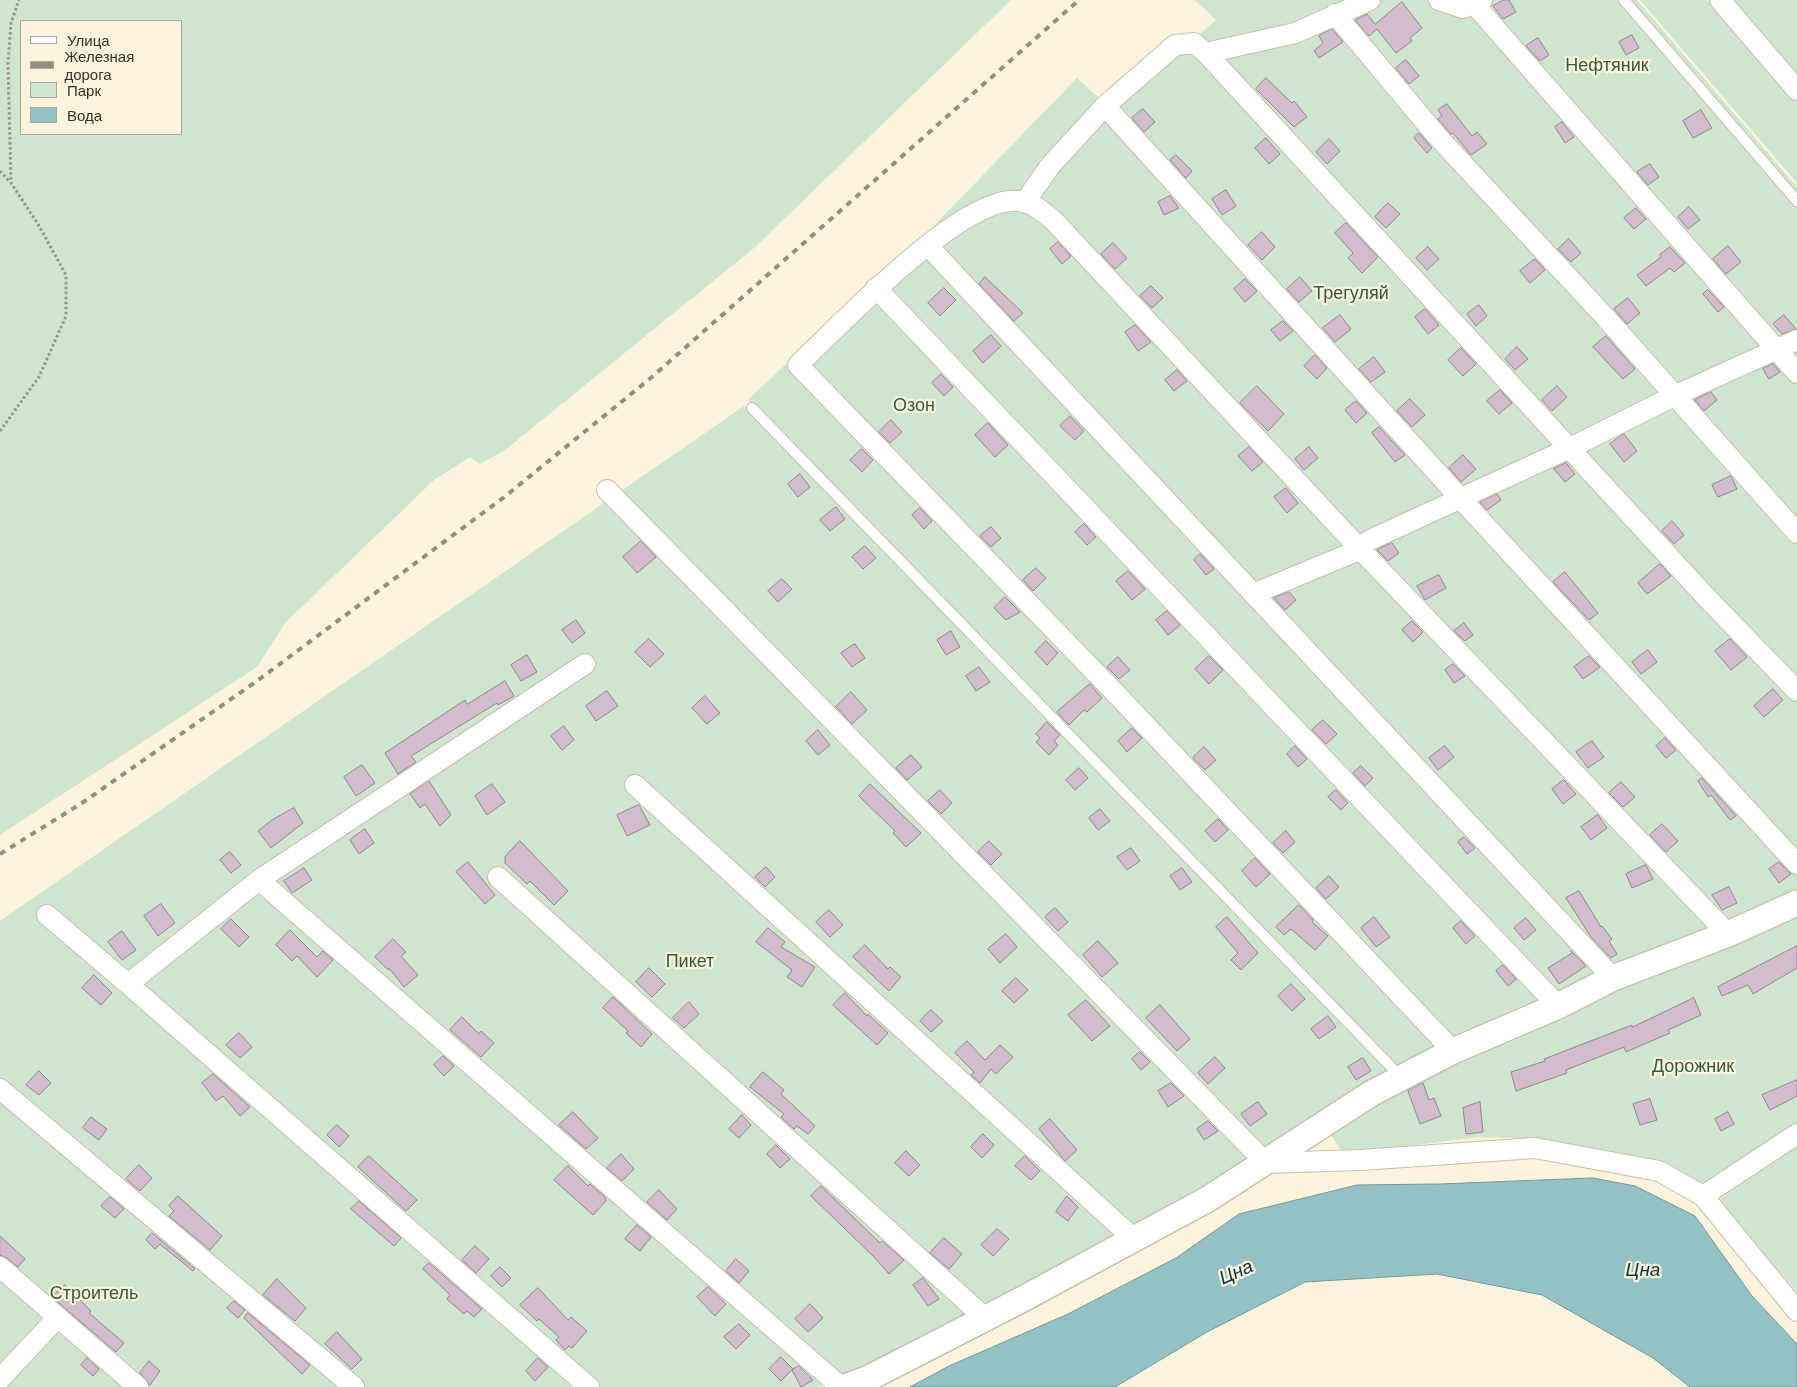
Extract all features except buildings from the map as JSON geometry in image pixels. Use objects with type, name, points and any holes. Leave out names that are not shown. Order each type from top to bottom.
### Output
[{"type":"street","points":[[1206,53],[1294,33],[1370,0]]},
{"type":"street","points":[[1439,0],[1464,8],[1478,2],[1797,373]]},
{"type":"street","points":[[1720,0],[1797,90]]},
{"type":"street","points":[[1335,14],[1437,136],[1607,319],[1797,533]]},
{"type":"street","points":[[1025,202],[1050,166],[1105,106],[1175,45],[1194,43],[1206,53],[1707,598],[1797,691]]},
{"type":"street","points":[[1105,106],[1461,499],[1797,864]]},
{"type":"street","points":[[1453,1051],[1122,700],[798,365],[876,288],[973,213],[996,204],[1012,201],[1025,202],[1038,207],[1054,220],[1359,548],[1728,934]]},
{"type":"street","points":[[928,246],[1613,978]]},
{"type":"street","points":[[876,288],[1558,1006]]},
{"type":"street","points":[[1253,594],[1359,548],[1370,540],[1570,448],[1674,396],[1797,340]]},
{"type":"street","points":[[607,490],[1266,1163],[1361,1160],[1535,1148],[1659,1171],[1703,1196],[1797,1311]]},
{"type":"street","points":[[128,984],[259,880],[584,664]]},
{"type":"street","points":[[636,785],[1134,1239]]},
{"type":"street","points":[[498,877],[986,1318]]},
{"type":"street","points":[[259,880],[841,1387]]},
{"type":"street","points":[[845,1387],[867,1378],[986,1318],[1208,1199],[1372,1093],[1453,1051],[1558,1006],[1613,978],[1728,934],[1797,903]]},
{"type":"street","points":[[47,915],[589,1387]]},
{"type":"street","points":[[0,1089],[354,1387]]},
{"type":"street","points":[[1703,1196],[1797,1134]]},
{"type":"street","points":[[0,1267],[138,1387]]},
{"type":"street","points":[[0,1379],[58,1317]]},
{"type":"lane","points":[[1624,0],[1797,201]]},
{"type":"lane","points":[[752,408],[1402,1078]]},
{"type":"path","points":[[11,183],[8,64],[11,23],[19,0]]},
{"type":"path","points":[[0,171],[11,183],[38,224],[66,274],[66,316],[39,377],[0,431]]},
{"type":"green space","points":[[0,0],[1011,0],[754,248],[505,450],[480,464],[470,457],[434,480],[285,623],[257,667],[0,835]]},
{"type":"green space","name":"Трегуляй","points":[[1195,0],[1457,0],[1797,383],[1797,893],[1615,972],[922,238],[1077,78],[1113,111],[1216,20]]},
{"type":"green space","name":"Нефтяник","points":[[1463,0],[1637,0],[1797,187],[1797,372]]},
{"type":"green space","points":[[1640,0],[1797,0],[1797,183]]},
{"type":"green space","name":"Озон","points":[[918,239],[1595,961],[1606,977],[1399,1072],[748,400]]},
{"type":"green space","name":"Пикет","points":[[744,406],[1394,1075],[1081,1261],[818,1387],[354,1387],[0,1088],[0,921]]},
{"type":"green space","name":"Дорожник","points":[[1797,907],[1797,1124],[1705,1188],[1659,1164],[1543,1139],[1478,1137],[1344,1154],[1330,1134],[1331,1124],[1463,1055]]},
{"type":"green space","name":"Строитель","points":[[0,1090],[352,1387],[0,1387]]},
{"type":"green space","points":[[1797,1140],[1797,1292],[1718,1201]]},
{"type":"water","name":"Цна","points":[[1593,1178],[1635,1186],[1695,1216],[1752,1296],[1797,1344],[1797,1387],[1690,1387],[1653,1358],[1542,1295],[1437,1274],[1305,1282],[1207,1332],[1115,1387],[910,1387],[949,1366],[1068,1314],[1176,1258],[1239,1214],[1357,1185]]},
{"type":"railway","points":[[0,854],[82,803],[257,681],[503,498],[652,377],[1079,0]]}]
